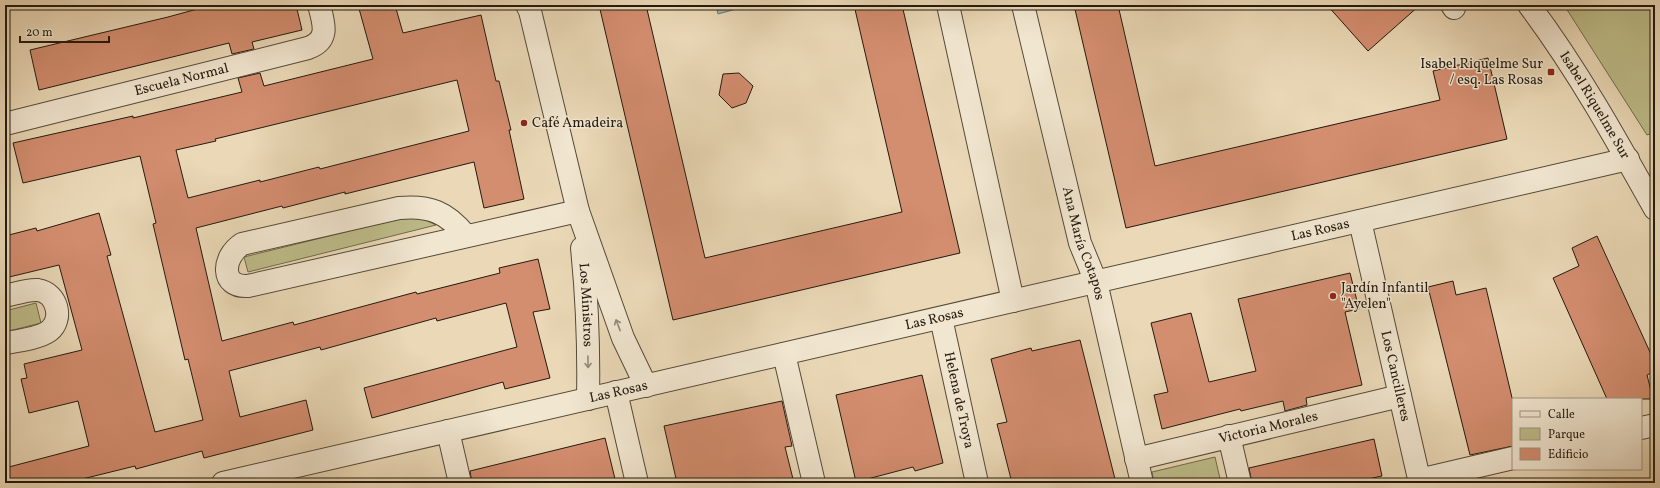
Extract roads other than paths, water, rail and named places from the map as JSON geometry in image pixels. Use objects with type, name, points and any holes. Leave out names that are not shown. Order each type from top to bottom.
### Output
[{"type":"street","name":"Escuela Normal","points":[[5,124],[315,46],[324,32],[324,24],[319,5]]},
{"type":"street","points":[[948,5],[1013,301]]},
{"type":"street","name":"Ana María Cotapos","points":[[1022,5],[1080,243],[1096,282],[1142,483]]},
{"type":"street","name":"Isabel Riquelme Sur","points":[[1529,5],[1565,56],[1628,159],[1655,209]]},
{"type":"street","name":"Los Ministros","points":[[529,7],[578,211],[623,338],[646,386]]},
{"type":"street","name":"Las Rosas","points":[[224,483],[297,475],[448,431],[1628,159]]},
{"type":"street","points":[[466,236],[458,226],[448,218],[425,208],[412,206],[242,244],[234,249],[229,256],[227,264],[228,272],[230,279],[235,284],[248,286],[578,211]]},
{"type":"street","name":"Los Ministros","points":[[578,211],[585,282],[588,399]]},
{"type":"street","name":"Los Cancilleres","points":[[1360,221],[1420,481]]},
{"type":"street","points":[[5,296],[32,290],[40,291],[48,294],[54,301],[57,310],[57,318],[49,331],[41,335],[5,343]]},
{"type":"street","name":"Helena de Troya","points":[[941,318],[977,483]]},
{"type":"street","points":[[784,354],[814,483]]},
{"type":"street","points":[[616,392],[637,483]]},
{"type":"street","name":"Victoria Morales","points":[[1136,458],[1400,396]]},
{"type":"street","points":[[1642,428],[1655,425]]},
{"type":"street","points":[[448,431],[460,483]]},
{"type":"street","points":[[1229,436],[1240,483]]},
{"type":"street","points":[[1420,481],[1512,458]]},
{"type":"water","points":[[716,5],[740,5],[740,8],[718,14]]},
{"type":"place","name":"Isabel Riquelme Sur / esq. Las Rosas","points":[[1551,72]]},
{"type":"place","name":"Café Amadeira","points":[[524,123]]},
{"type":"place","name":"Jardín Infantil \"Ayelen\"","points":[[1333,296]]}]
